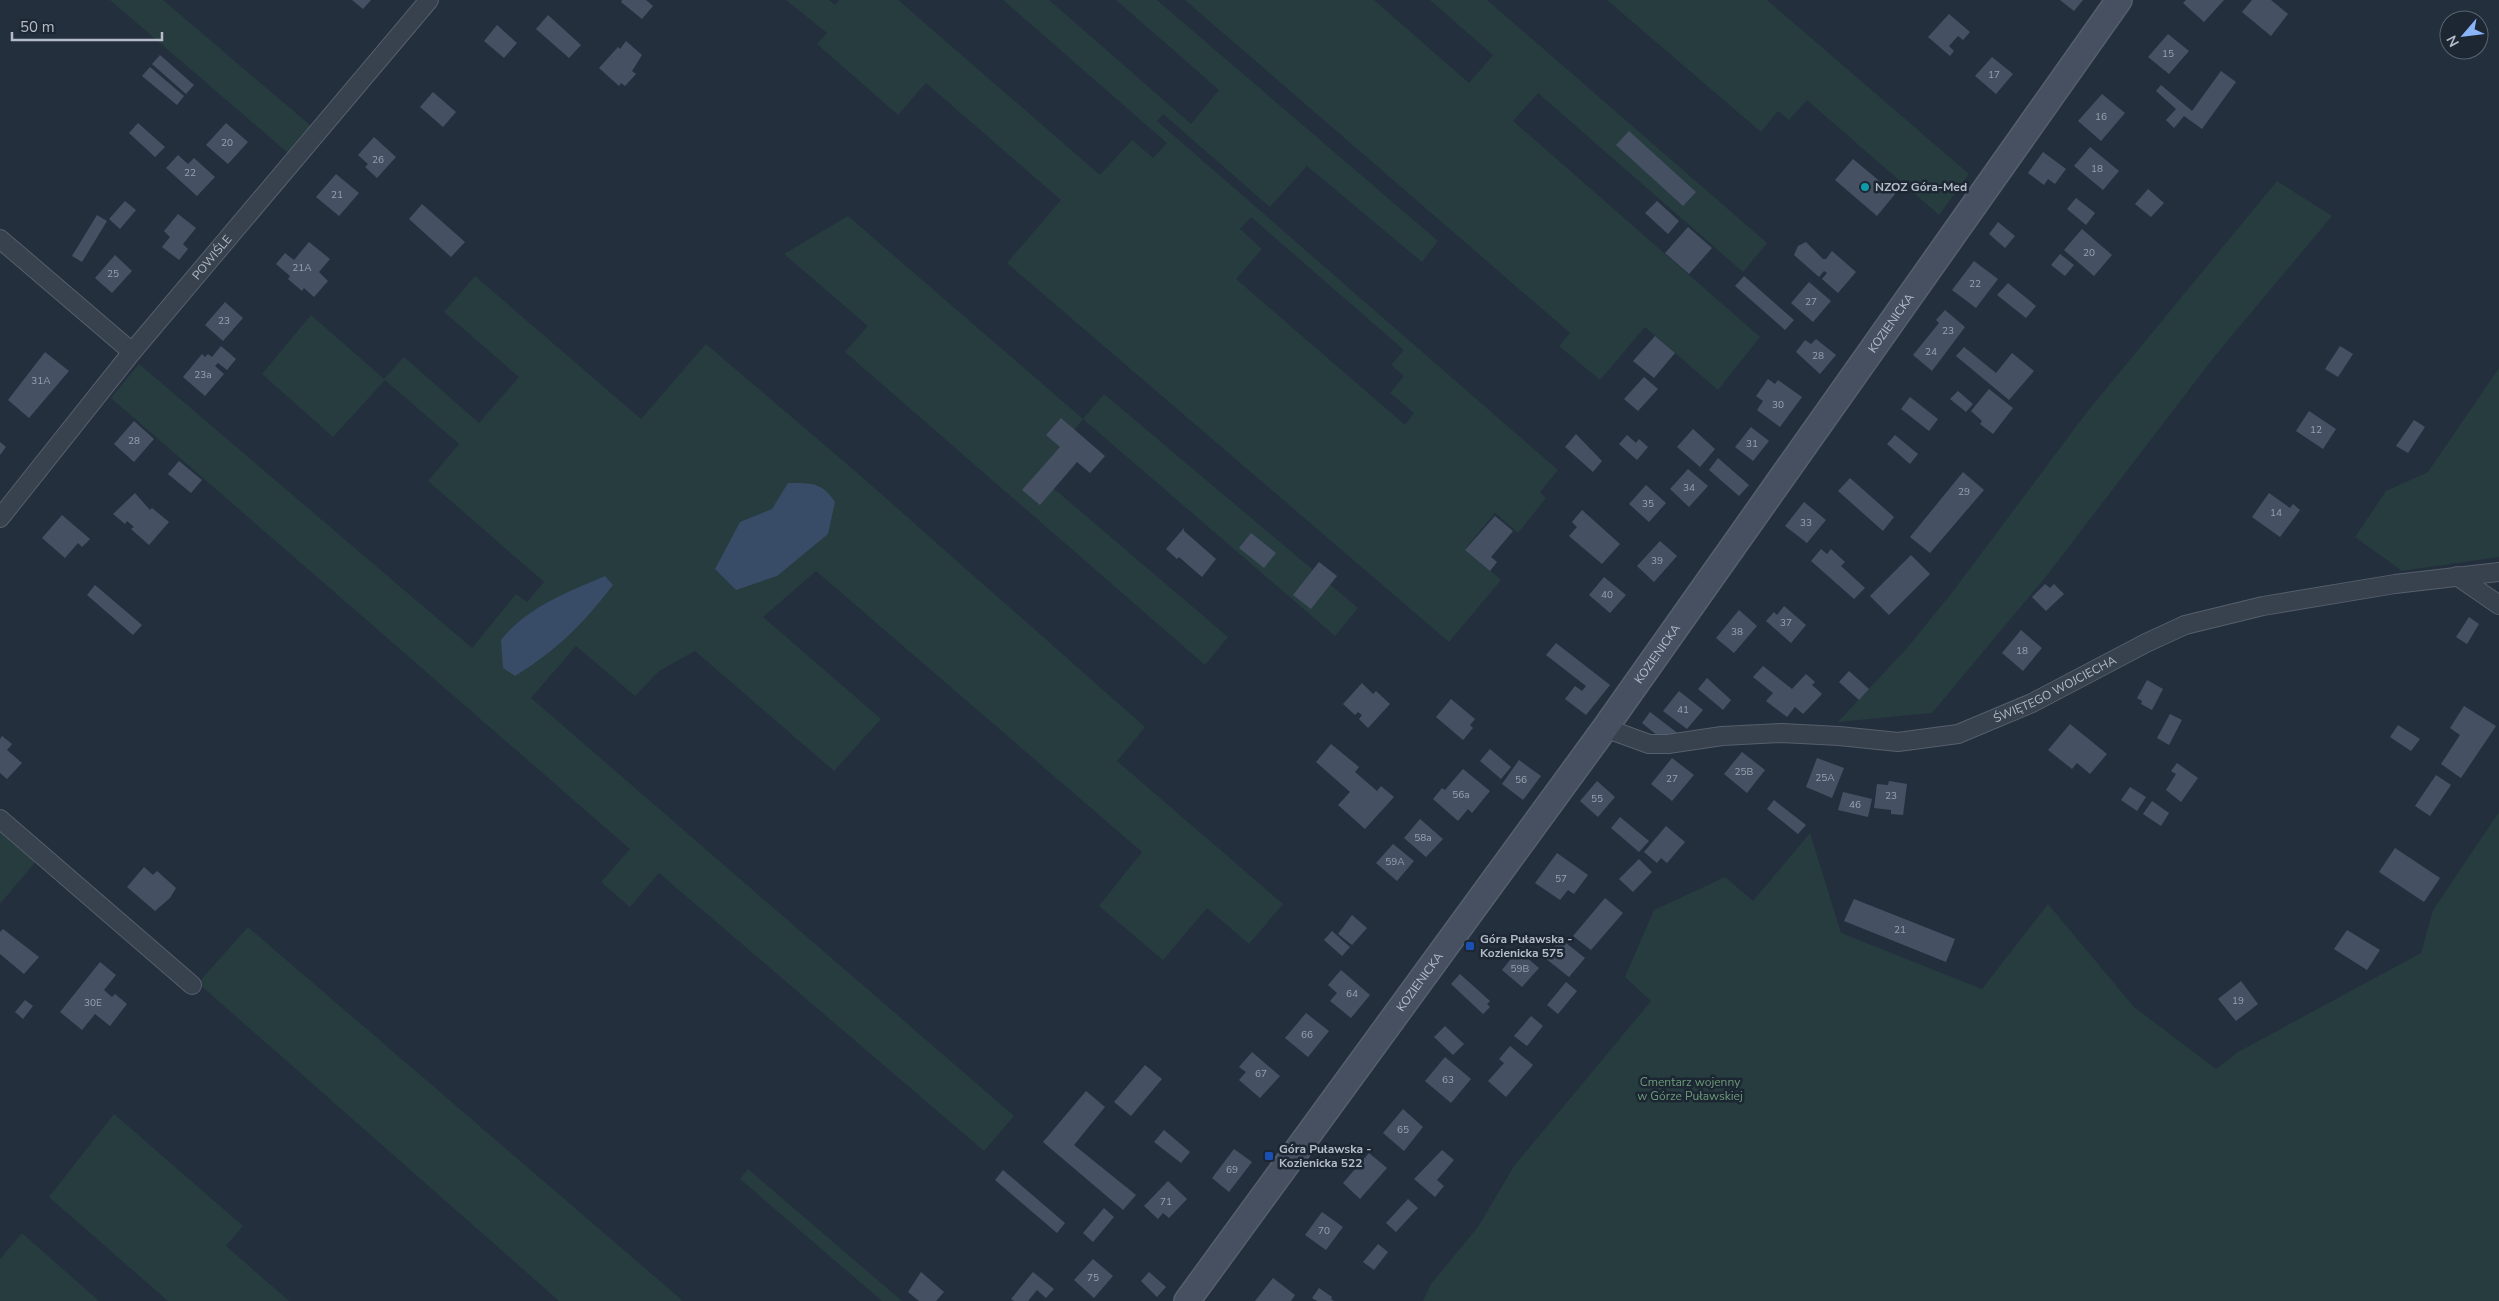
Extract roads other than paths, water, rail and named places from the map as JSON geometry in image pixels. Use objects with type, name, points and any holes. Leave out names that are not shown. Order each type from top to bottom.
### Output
[{"type":"main road","name":"KOZIENICKA","points":[[1187,1301],[1605,728],[2119,0]]},
{"type":"street","name":"POWIŚLE","points":[[0,518],[132,352],[429,0]]},
{"type":"street","points":[[0,239],[132,352]]},
{"type":"street","name":"ŚWIĘTEGO WOJCIECHA","points":[[1605,728],[1649,744],[1668,744],[1722,736],[1782,733],[1898,742],[1958,734],[2032,703],[2146,643],[2186,625],[2264,606],[2395,584],[2499,572]]},
{"type":"street","points":[[2457,576],[2499,604]]},
{"type":"street","points":[[0,819],[192,985]]},
{"type":"water","points":[[788,483],[815,485],[830,495],[835,502],[828,534],[777,576],[736,590],[715,569],[740,522],[772,509]]},
{"type":"water","points":[[605,576],[613,585],[580,624],[544,657],[515,676],[503,668],[501,640],[511,628],[536,609]]},
{"type":"place","name":"NZOZ Góra-Med","points":[[1865,187]]},
{"type":"place","name":"Góra Puławska - Kozienicka 575","points":[[1470,946]]},
{"type":"place","name":"Góra Puławska - Kozienicka 522","points":[[1269,1156]]},
{"type":"park label","name":"Cmentarz wojenny w Górze Puławskiej","points":[[1690,1089]]}]
